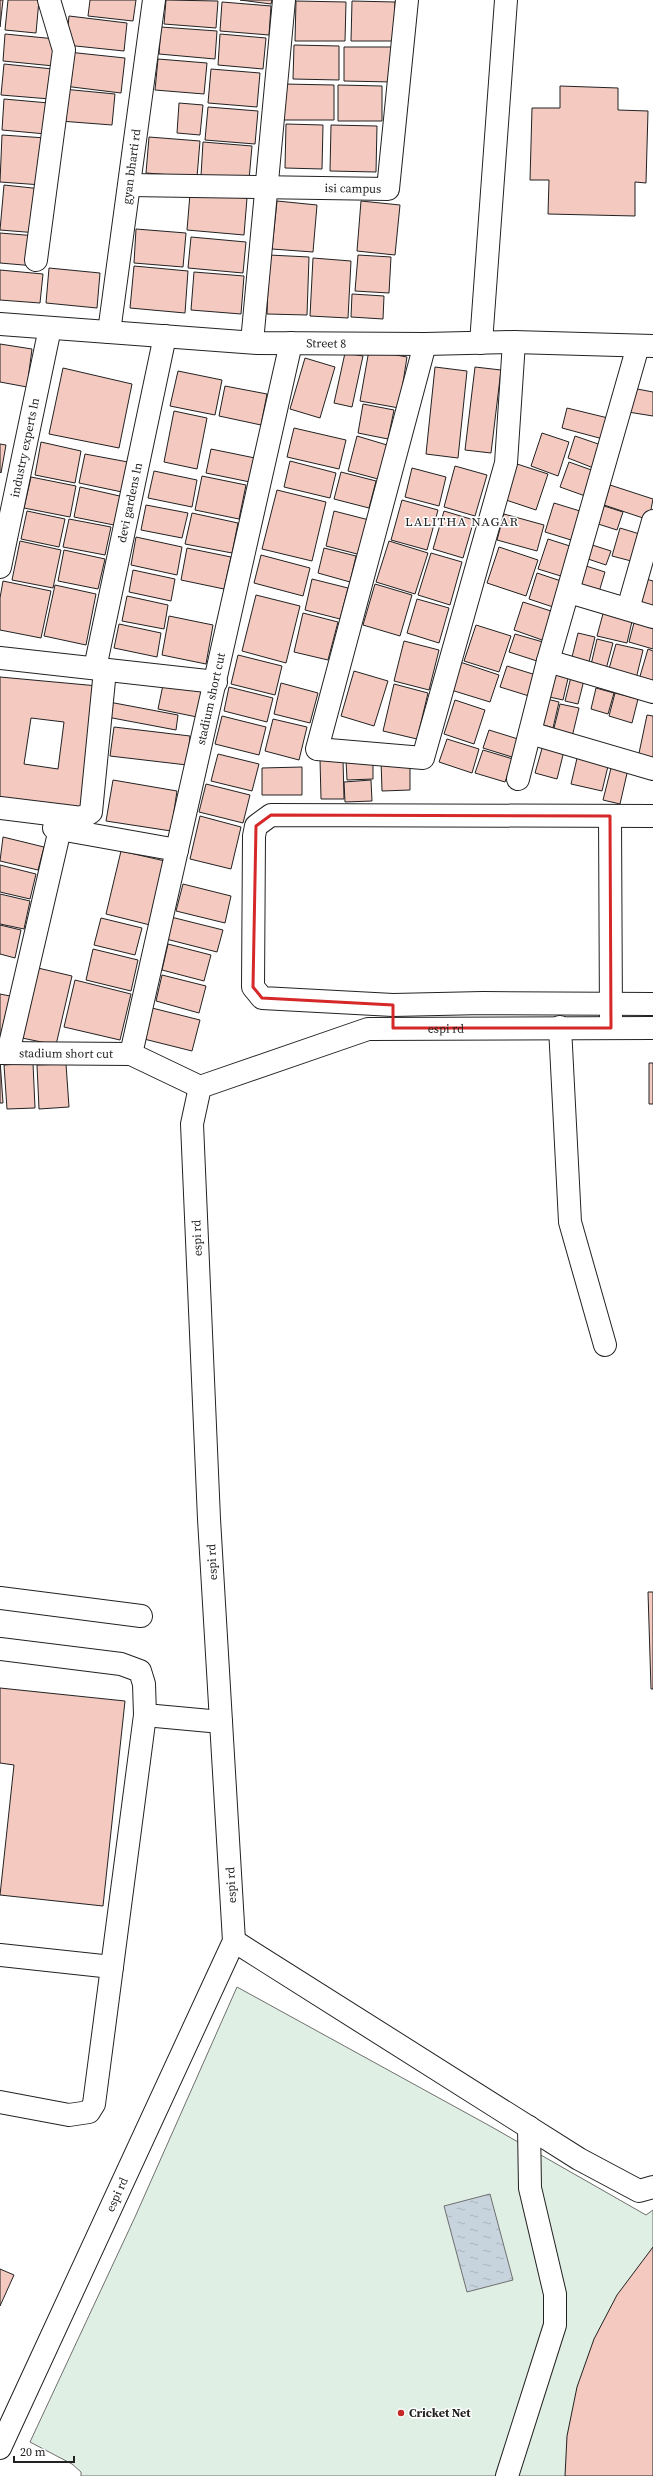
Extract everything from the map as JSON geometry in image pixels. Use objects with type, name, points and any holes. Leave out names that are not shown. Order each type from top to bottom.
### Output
[{"type":"street","points":[[36,260],[64,50],[49,0]]},
{"type":"street","name":"gyan bharti rd","points":[[109,332],[154,0]]},
{"type":"street","points":[[252,342],[284,0]]},
{"type":"street","name":"isi campus","points":[[130,185],[388,189],[406,0]]},
{"type":"street","points":[[481,343],[506,0]]},
{"type":"street","name":"Street 8","points":[[0,324],[252,342],[425,344],[514,342],[646,346]]},
{"type":"street","name":"industry experts ln","points":[[0,567],[50,328]]},
{"type":"street","name":"devi gardens ln","points":[[87,825],[91,812],[101,673],[165,336]]},
{"type":"street","points":[[425,344],[317,749],[423,758],[506,463],[514,342]]},
{"type":"street","name":"stadium short cut","points":[[131,1054],[216,682],[291,343]]},
{"type":"street","points":[[518,779],[548,661],[568,592],[646,346]]},
{"type":"street","points":[[628,609],[649,549],[653,521]]},
{"type":"street","points":[[568,592],[653,617]]},
{"type":"street","points":[[0,658],[101,673]]},
{"type":"street","points":[[548,661],[653,692]]},
{"type":"street","points":[[0,670],[101,673],[216,682]]},
{"type":"street","points":[[530,733],[653,769]]},
{"type":"street","points":[[0,808],[82,818],[87,825]]},
{"type":"street","points":[[653,816],[270,815],[256,826],[254,836],[253,987],[256,993],[262,998],[393,1004],[653,1004]]},
{"type":"street","points":[[610,816],[611,1028]]},
{"type":"street","points":[[0,819],[60,830],[87,825],[177,850]]},
{"type":"street","points":[[4,1053],[60,830]]},
{"type":"street","points":[[483,1003],[484,1027]]},
{"type":"street","points":[[393,1004],[393,1028]]},
{"type":"street","name":"espi rd","points":[[0,2448],[234,1941],[209,1511],[192,1124],[200,1087],[368,1029],[484,1027],[653,1028]]},
{"type":"street","points":[[560,1027],[570,1222],[605,1345]]},
{"type":"street","name":"stadium short cut","points":[[4,1053],[131,1054],[200,1087]]},
{"type":"street","points":[[0,1598],[141,1616]]},
{"type":"street","points":[[0,1649],[121,1664],[140,1671],[144,1684],[145,1715],[94,2104],[89,2112],[69,2115],[0,2102]]},
{"type":"street","points":[[145,1715],[221,1722]]},
{"type":"street","points":[[234,1941],[579,2159],[639,2191],[653,2188]]},
{"type":"street","points":[[0,1955],[112,1967]]},
{"type":"street","points":[[507,2476],[555,2325],[555,2294],[530,2188],[529,2127]]},
{"type":"highlighted area","points":[[271,815],[610,816],[611,1028],[393,1028],[393,1005],[262,998],[253,987],[256,826]]},
{"type":"green space","points":[[237,1987],[490,2126],[646,2215],[653,2210],[653,2476],[81,2476],[81,2472],[72,2464],[30,2442],[135,2217]]},
{"type":"water","points":[[490,2194],[513,2280],[467,2292],[444,2206]]},
{"type":"building","points":[[0,0],[3,0],[0,27]]},
{"type":"building","points":[[8,0],[39,0],[36,33],[5,30]]},
{"type":"building","points":[[90,0],[136,0],[133,21],[88,16]]},
{"type":"building","points":[[166,0],[218,1],[216,28],[164,24]]},
{"type":"building","points":[[240,0],[272,0],[271,4]]},
{"type":"building","points":[[296,1],[346,2],[345,41],[295,41]]},
{"type":"building","points":[[352,1],[395,2],[394,41],[351,41]]},
{"type":"building","points":[[222,2],[271,6],[269,35],[220,31]]},
{"type":"building","points":[[69,16],[127,23],[124,51],[66,45]]},
{"type":"building","points":[[161,27],[217,31],[215,59],[159,54]]},
{"type":"building","points":[[5,34],[56,39],[54,66],[3,61]]},
{"type":"building","points":[[220,34],[266,38],[263,69],[218,65]]},
{"type":"building","points":[[294,45],[339,46],[339,80],[293,79]]},
{"type":"building","points":[[344,47],[393,47],[393,82],[344,81]]},
{"type":"building","points":[[68,52],[125,58],[121,93],[64,86]]},
{"type":"building","points":[[158,59],[207,63],[204,94],[155,90]]},
{"type":"building","points":[[4,64],[53,69],[50,99],[1,95]]},
{"type":"building","points":[[211,69],[260,73],[257,107],[208,103]]},
{"type":"building","points":[[283,84],[334,85],[334,120],[282,120]]},
{"type":"building","points":[[338,85],[382,86],[382,121],[338,121]]},
{"type":"building","points":[[560,86],[618,88],[618,110],[648,111],[646,183],[635,182],[635,216],[548,214],[549,180],[530,180],[532,108],[560,108]]},
{"type":"building","points":[[63,89],[115,94],[112,125],[60,121]]},
{"type":"building","points":[[4,99],[49,103],[46,134],[2,130]]},
{"type":"building","points":[[179,103],[203,105],[200,135],[177,133]]},
{"type":"building","points":[[208,107],[258,111],[255,144],[205,140]]},
{"type":"building","points":[[286,124],[323,125],[322,169],[285,168]]},
{"type":"building","points":[[331,125],[377,126],[376,172],[330,171]]},
{"type":"building","points":[[2,135],[46,138],[42,185],[0,182]]},
{"type":"building","points":[[149,137],[200,141],[197,177],[146,173]]},
{"type":"building","points":[[203,142],[252,146],[249,180],[201,176]]},
{"type":"building","points":[[4,185],[42,189],[38,233],[0,230]]},
{"type":"building","points":[[190,194],[247,198],[244,235],[187,230]]},
{"type":"building","points":[[277,201],[317,205],[313,252],[272,249]]},
{"type":"building","points":[[361,201],[400,205],[395,255],[357,251]]},
{"type":"building","points":[[136,229],[186,233],[183,267],[134,263]]},
{"type":"building","points":[[0,233],[37,236],[35,266],[0,263]]},
{"type":"building","points":[[191,237],[246,242],[243,273],[188,268]]},
{"type":"building","points":[[269,255],[309,257],[307,315],[267,314]]},
{"type":"building","points":[[358,255],[391,257],[389,293],[355,291]]},
{"type":"building","points":[[313,258],[351,261],[348,318],[310,316]]},
{"type":"building","points":[[134,266],[188,271],[185,313],[130,308]]},
{"type":"building","points":[[49,268],[100,273],[97,308],[46,303]]},
{"type":"building","points":[[0,270],[43,274],[40,303],[0,300]]},
{"type":"building","points":[[194,272],[244,276],[241,314],[191,310]]},
{"type":"building","points":[[352,294],[384,296],[383,319],[351,317]]},
{"type":"building","points":[[0,344],[32,349],[27,387],[0,382]]},
{"type":"building","points":[[369,350],[407,357],[399,408],[360,401]]},
{"type":"building","points":[[345,353],[363,356],[352,407],[334,403]]},
{"type":"building","points":[[305,358],[335,367],[320,418],[290,409]]},
{"type":"building","points":[[435,367],[467,371],[458,458],[426,454]]},
{"type":"building","points":[[475,367],[501,370],[491,453],[465,450]]},
{"type":"building","points":[[63,368],[132,384],[119,448],[49,434]]},
{"type":"building","points":[[178,371],[222,380],[215,415],[170,406]]},
{"type":"building","points":[[225,386],[267,394],[261,425],[219,416]]},
{"type":"building","points":[[632,388],[653,392],[653,416],[628,412]]},
{"type":"building","points":[[363,404],[394,410],[388,439],[358,433]]},
{"type":"building","points":[[567,408],[608,418],[603,439],[562,428]]},
{"type":"building","points":[[174,411],[207,418],[197,469],[164,462]]},
{"type":"building","points":[[294,428],[346,440],[339,469],[287,457]]},
{"type":"building","points":[[542,433],[569,442],[558,476],[531,466]]},
{"type":"building","points":[[357,436],[387,445],[378,479],[348,471]]},
{"type":"building","points":[[575,436],[604,446],[596,469],[568,458]]},
{"type":"building","points":[[41,442],[81,451],[75,483],[35,475]]},
{"type":"building","points":[[0,444],[6,445],[1,473],[0,472]]},
{"type":"building","points":[[211,449],[255,458],[250,482],[206,473]]},
{"type":"building","points":[[85,454],[128,462],[122,492],[79,483]]},
{"type":"building","points":[[290,461],[336,473],[330,498],[284,487]]},
{"type":"building","points":[[569,462],[597,472],[588,497],[560,487]]},
{"type":"building","points":[[517,464],[548,474],[536,510],[506,500]]},
{"type":"building","points":[[455,466],[487,475],[475,516],[444,507]]},
{"type":"building","points":[[412,468],[446,477],[439,506],[405,497]]},
{"type":"building","points":[[154,471],[197,480],[192,507],[148,498]]},
{"type":"building","points":[[341,472],[376,481],[369,508],[334,499]]},
{"type":"building","points":[[202,476],[246,485],[239,519],[195,510]]},
{"type":"building","points":[[31,477],[76,486],[70,517],[24,508]]},
{"type":"building","points":[[610,485],[653,499],[649,520],[604,505]]},
{"type":"building","points":[[80,487],[124,497],[119,526],[74,517]]},
{"type":"building","points":[[277,490],[326,502],[312,561],[262,549]]},
{"type":"building","points":[[402,500],[438,510],[427,550],[391,540]]},
{"type":"building","points":[[554,503],[580,511],[571,540],[545,532]]},
{"type":"building","points":[[146,505],[188,513],[182,538],[141,530]]},
{"type":"building","points":[[601,505],[623,512],[617,530],[595,523]]},
{"type":"building","points":[[27,511],[65,519],[59,547],[21,539]]},
{"type":"building","points":[[334,511],[373,521],[365,556],[326,546]]},
{"type":"building","points":[[444,511],[474,520],[463,558],[433,549]]},
{"type":"building","points":[[192,513],[238,523],[232,553],[185,544]]},
{"type":"building","points":[[504,514],[544,525],[537,551],[497,540]]},
{"type":"building","points":[[69,519],[111,527],[105,555],[63,547]]},
{"type":"building","points":[[620,528],[643,535],[635,562],[612,556]]},
{"type":"building","points":[[136,537],[182,547],[177,575],[131,565]]},
{"type":"building","points":[[548,539],[573,547],[564,577],[538,569]]},
{"type":"building","points":[[20,541],[61,550],[53,588],[12,580]]},
{"type":"building","points":[[389,541],[428,553],[415,594],[376,582]]},
{"type":"building","points":[[586,543],[611,551],[606,565],[582,557]]},
{"type":"building","points":[[499,547],[538,560],[526,596],[487,583]]},
{"type":"building","points":[[187,548],[231,557],[224,589],[181,580]]},
{"type":"building","points":[[324,548],[356,556],[350,582],[318,573]]},
{"type":"building","points":[[64,550],[105,559],[98,589],[58,581]]},
{"type":"building","points":[[431,553],[462,562],[450,605],[418,595]]},
{"type":"building","points":[[261,555],[310,568],[303,596],[254,583]]},
{"type":"building","points":[[583,565],[605,572],[599,592],[577,585]]},
{"type":"building","points":[[133,570],[175,579],[171,601],[129,592]]},
{"type":"building","points":[[537,573],[564,582],[556,608],[529,599]]},
{"type":"building","points":[[312,579],[348,588],[340,619],[305,610]]},
{"type":"building","points":[[646,579],[653,581],[653,614],[636,609]]},
{"type":"building","points":[[3,581],[51,591],[41,638],[0,630],[0,598]]},
{"type":"building","points":[[375,584],[412,595],[400,636],[363,625]]},
{"type":"building","points":[[55,585],[96,594],[86,645],[44,636]]},
{"type":"building","points":[[256,595],[300,606],[286,663],[242,651]]},
{"type":"building","points":[[127,596],[168,605],[164,629],[122,621]]},
{"type":"building","points":[[417,599],[449,608],[439,643],[407,633]]},
{"type":"building","points":[[523,602],[554,612],[545,641],[514,630]]},
{"type":"building","points":[[604,610],[633,617],[627,643],[597,636]]},
{"type":"building","points":[[303,613],[338,622],[328,660],[294,652]]},
{"type":"building","points":[[169,616],[213,625],[206,664],[162,655]]},
{"type":"building","points":[[635,619],[653,624],[653,649],[629,642]]},
{"type":"building","points":[[119,624],[161,633],[157,657],[114,648]]},
{"type":"building","points":[[476,625],[511,636],[499,672],[464,661]]},
{"type":"building","points":[[578,633],[595,637],[588,666],[571,661]]},
{"type":"building","points":[[515,634],[543,642],[537,661],[509,652]]},
{"type":"building","points":[[597,639],[613,643],[605,673],[590,669]]},
{"type":"building","points":[[404,641],[439,650],[429,690],[394,681]]},
{"type":"building","points":[[616,644],[643,650],[635,683],[607,676]]},
{"type":"building","points":[[648,649],[653,651],[653,688],[638,683]]},
{"type":"building","points":[[238,655],[282,666],[275,695],[231,684]]},
{"type":"building","points":[[460,662],[499,675],[490,702],[451,690]]},
{"type":"building","points":[[507,666],[536,675],[529,696],[500,687]]},
{"type":"building","points":[[552,670],[569,674],[563,700],[545,696]]},
{"type":"building","points":[[354,671],[388,681],[374,726],[341,716]]},
{"type":"building","points":[[0,677],[98,686],[86,811],[0,802]],"holes":[[[31,718],[64,722],[58,769],[24,764]]]},
{"type":"building","points":[[571,677],[584,680],[578,704],[565,701]]},
{"type":"building","points":[[164,680],[203,688],[197,717],[158,709]]},
{"type":"building","points":[[281,683],[318,693],[310,723],[274,714]]},
{"type":"building","points":[[394,684],[428,693],[417,739],[383,731]]},
{"type":"building","points":[[229,687],[273,698],[267,722],[224,711]]},
{"type":"building","points":[[596,688],[614,693],[608,714],[591,709]]},
{"type":"building","points":[[615,693],[638,699],[632,723],[609,716]]},
{"type":"building","points":[[543,698],[559,702],[553,728],[537,723]]},
{"type":"building","points":[[455,700],[485,710],[474,744],[444,734]]},
{"type":"building","points":[[109,702],[178,715],[176,730],[107,717]]},
{"type":"building","points":[[560,704],[579,708],[572,737],[553,732]]},
{"type":"building","points":[[647,715],[653,716],[653,760],[638,758]]},
{"type":"building","points":[[222,716],[266,727],[259,755],[215,744]]},
{"type":"building","points":[[273,719],[307,727],[299,760],[265,751]]},
{"type":"building","points":[[114,727],[190,736],[187,765],[110,756]]},
{"type":"building","points":[[489,730],[518,739],[512,757],[483,748]]},
{"type":"building","points":[[447,739],[479,749],[472,773],[439,762]]},
{"type":"building","points":[[543,745],[564,751],[557,779],[535,773]]},
{"type":"building","points":[[483,750],[513,759],[505,782],[475,773]]},
{"type":"building","points":[[218,754],[259,764],[252,791],[211,781]]},
{"type":"building","points":[[578,754],[609,762],[602,791],[571,784]]},
{"type":"building","points":[[320,759],[343,759],[344,799],[321,799]]},
{"type":"building","points":[[373,759],[373,779],[347,780],[346,760]]},
{"type":"building","points":[[381,760],[410,760],[410,790],[382,791]]},
{"type":"building","points":[[612,764],[628,769],[620,804],[603,800]]},
{"type":"building","points":[[302,767],[302,795],[262,795],[262,768]]},
{"type":"building","points":[[113,780],[177,791],[171,831],[106,821]]},
{"type":"building","points":[[371,780],[372,801],[345,802],[344,782]]},
{"type":"building","points":[[206,784],[250,795],[243,823],[199,812]]},
{"type":"building","points":[[200,816],[241,827],[231,869],[190,859]]},
{"type":"building","points":[[3,837],[44,847],[38,870],[0,861]]},
{"type":"building","points":[[121,851],[165,861],[150,925],[106,914]]},
{"type":"building","points":[[0,865],[36,874],[30,899],[0,892]]},
{"type":"building","points":[[183,884],[231,896],[225,923],[176,911]]},
{"type":"building","points":[[0,894],[30,901],[24,929],[0,924]]},
{"type":"building","points":[[171,917],[223,930],[217,952],[166,939]]},
{"type":"building","points":[[101,918],[142,928],[135,955],[94,945]]},
{"type":"building","points":[[0,925],[21,930],[15,958],[0,954]]},
{"type":"building","points":[[168,944],[211,955],[204,981],[162,970]]},
{"type":"building","points":[[93,949],[138,960],[131,991],[86,980]]},
{"type":"building","points":[[38,968],[72,976],[56,1045],[22,1038]]},
{"type":"building","points":[[162,975],[206,986],[199,1013],[156,1001]]},
{"type":"building","points":[[75,980],[131,994],[120,1040],[64,1027]]},
{"type":"building","points":[[0,994],[10,996],[0,1038]]},
{"type":"building","points":[[152,1008],[200,1020],[192,1051],[144,1039]]},
{"type":"building","points":[[0,1060],[3,1103],[0,1103]]},
{"type":"building","points":[[33,1063],[35,1108],[7,1109],[4,1065]]},
{"type":"building","points":[[649,1063],[653,1063],[653,1104],[649,1104]]},
{"type":"building","points":[[66,1064],[69,1107],[39,1109],[37,1065]]},
{"type":"building","points":[[648,1592],[653,1592],[653,1689],[651,1689]]},
{"type":"building","points":[[0,1688],[125,1701],[103,1906],[0,1895],[14,1765],[0,1763]]},
{"type":"building","points":[[653,2247],[653,2476],[565,2476],[567,2436],[577,2387],[594,2339],[617,2295]]},
{"type":"building","points":[[0,2269],[14,2275],[0,2306]]},
{"type":"place","name":"Cricket Net","points":[[401,2413]]},
{"type":"district","name":"LALITHA NAGAR","points":[[462,521]]}]
